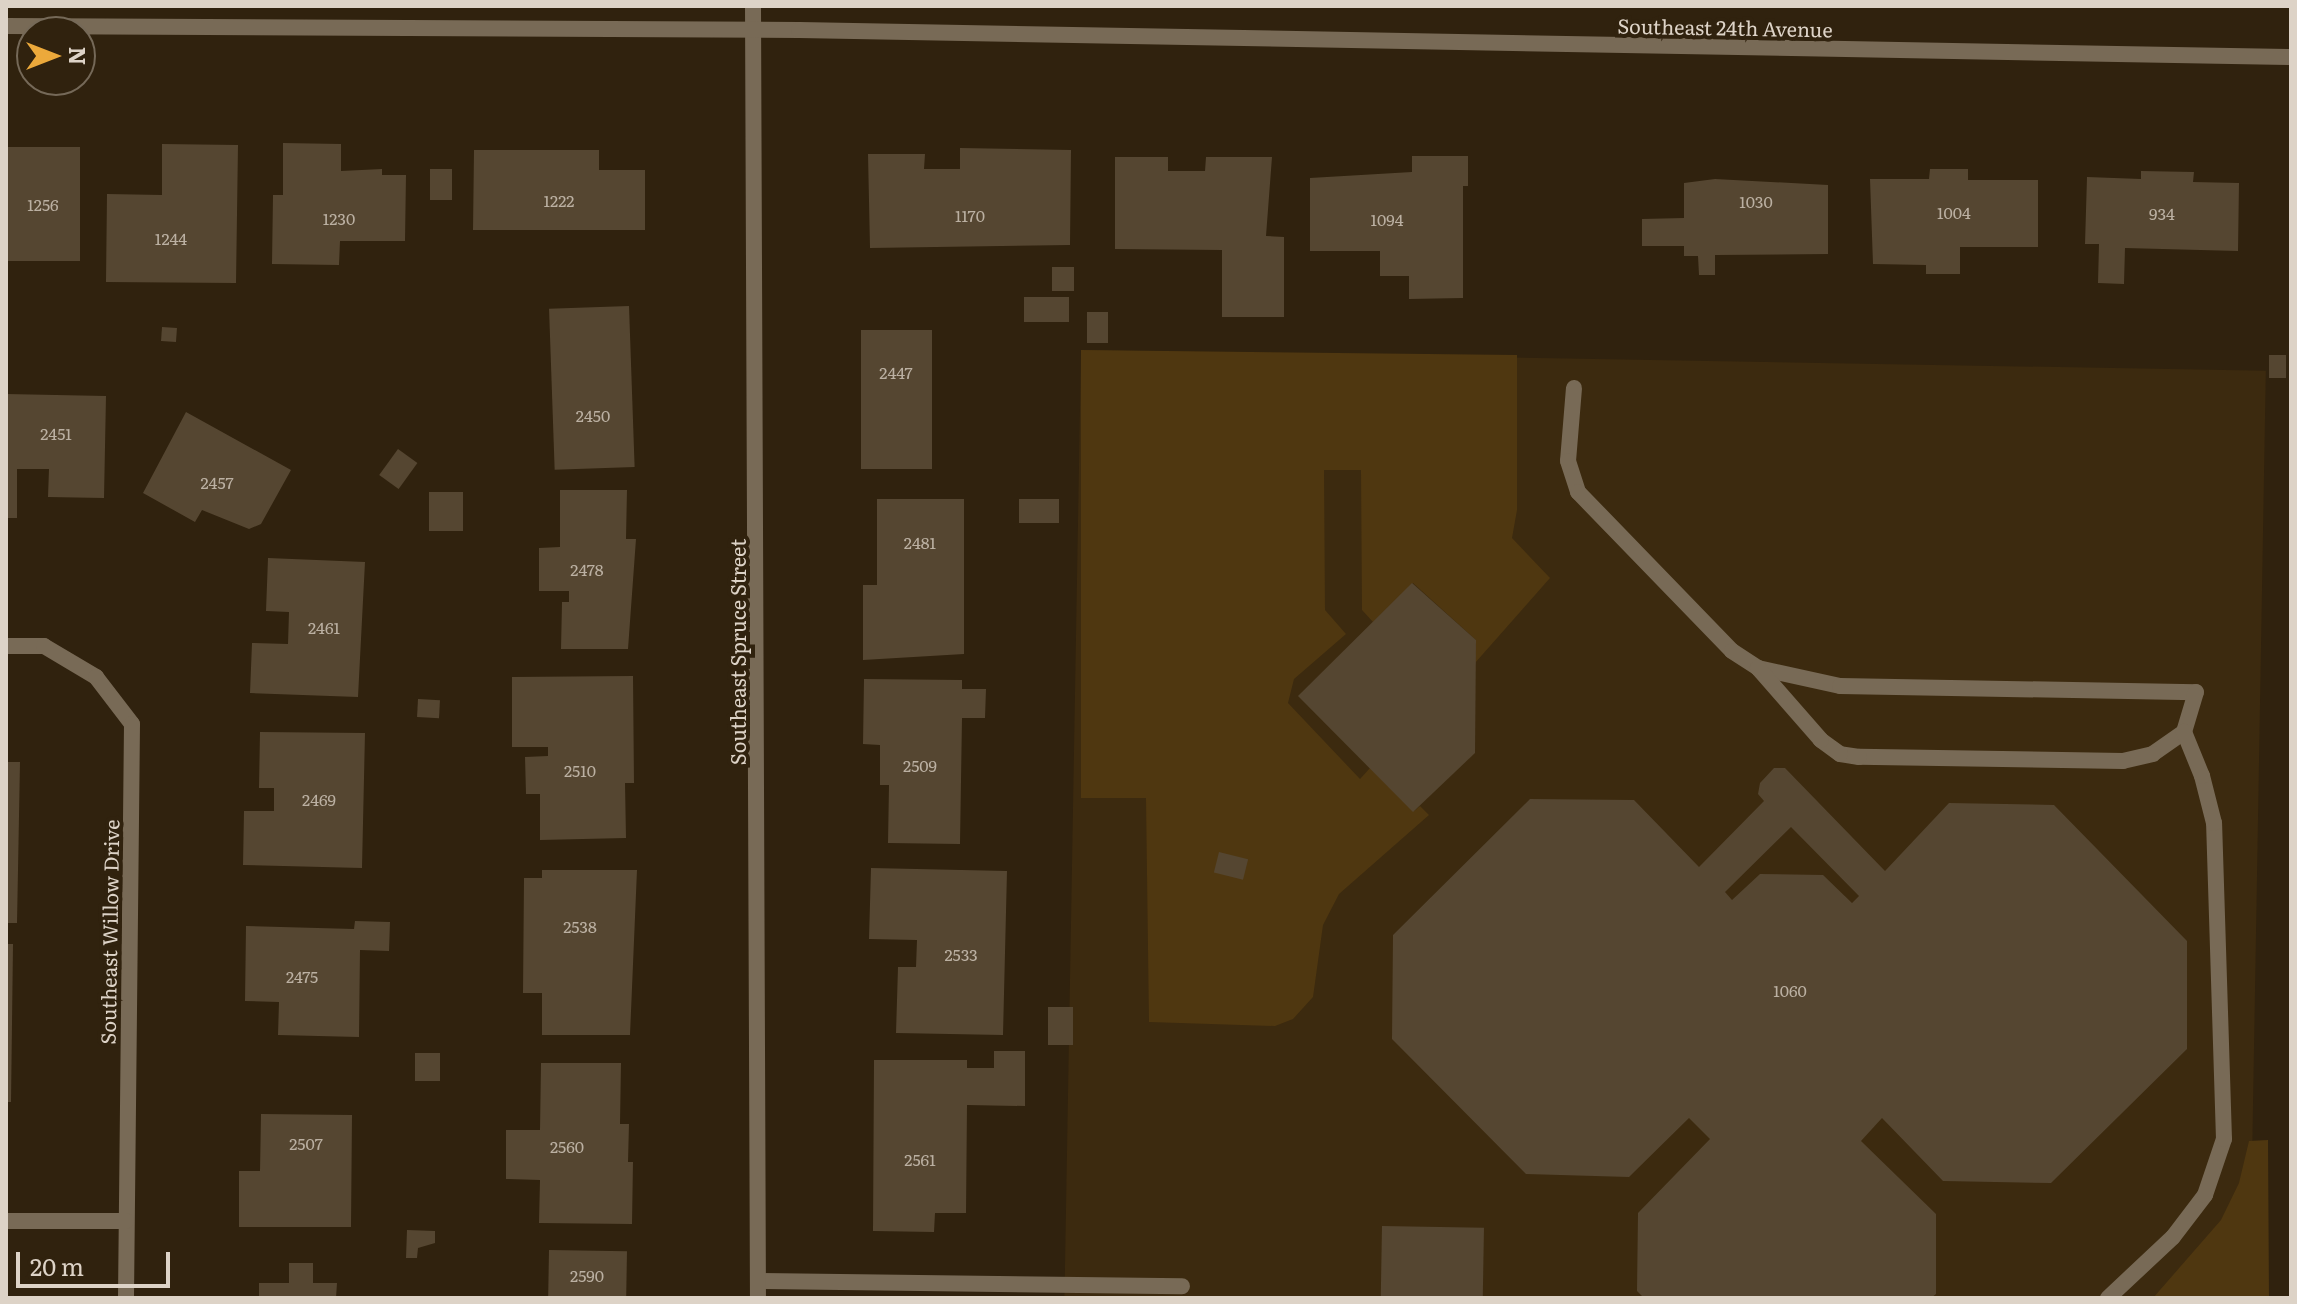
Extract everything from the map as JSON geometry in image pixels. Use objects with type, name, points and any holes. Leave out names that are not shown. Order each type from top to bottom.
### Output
[{"type":"street","points":[[121,25],[122,6]]},
{"type":"street","name":"Southeast Spruce Street","points":[[753,6],[758,1290]]},
{"type":"street","name":"Southeast 24th Avenue","points":[[6,26],[753,30],[2291,57]]},
{"type":"street","points":[[1574,388],[1568,461],[1578,492],[1732,651],[1758,668],[1821,740],[1840,754],[1859,757],[2123,761],[2153,754],[2184,732],[2196,692],[1840,686],[1758,668]]},
{"type":"street","name":"Southeast Willow Drive","points":[[6,646],[44,646],[96,677],[132,724],[126,1298]]},
{"type":"street","points":[[2108,1298],[2173,1237],[2205,1195],[2224,1139],[2214,823],[2202,776],[2184,732]]},
{"type":"street","points":[[6,1221],[126,1221]]},
{"type":"street","points":[[758,1290],[1182,1286]]},
{"type":"shaded area","points":[[1081,350],[2266,371],[2250,1298],[1064,1298]]},
{"type":"shaded area","points":[[1081,350],[1517,355],[1517,510],[1512,538],[1550,578],[1475,663],[1476,640],[1413,583],[1373,622],[1362,610],[1361,470],[1324,470],[1325,610],[1346,634],[1294,679],[1288,703],[1360,779],[1370,768],[1414,811],[1420,806],[1429,815],[1339,894],[1323,925],[1313,997],[1293,1019],[1275,1026],[1149,1022],[1146,798],[1081,798]]},
{"type":"shaded area","points":[[2268,1140],[2269,1298],[2153,1298],[2221,1220],[2239,1183],[2249,1141]]},
{"type":"building","points":[[283,143],[341,144],[341,171],[382,169],[382,175],[406,175],[405,241],[340,241],[339,265],[272,264],[273,195],[283,195]]},
{"type":"building","points":[[162,144],[238,145],[236,283],[106,282],[107,194],[162,195]]},
{"type":"building","points":[[6,147],[80,147],[80,261],[6,261]]},
{"type":"building","points":[[960,148],[1071,150],[1070,245],[870,248],[868,154],[925,154],[924,169],[960,169]]},
{"type":"building","points":[[474,150],[599,150],[599,170],[645,170],[645,230],[473,230]]},
{"type":"building","points":[[1412,156],[1468,156],[1468,186],[1463,186],[1463,298],[1409,299],[1409,276],[1380,276],[1380,251],[1310,251],[1310,178],[1412,172]]},
{"type":"building","points":[[1115,157],[1168,157],[1168,171],[1205,171],[1206,157],[1272,157],[1266,236],[1284,237],[1284,317],[1222,317],[1222,250],[1115,249]]},
{"type":"building","points":[[430,169],[452,169],[452,200],[430,200]]},
{"type":"building","points":[[1930,169],[1968,169],[1968,180],[2038,180],[2038,247],[1960,247],[1960,274],[1926,274],[1926,265],[1873,264],[1870,179],[1929,179]]},
{"type":"building","points":[[2141,171],[2194,172],[2193,182],[2239,183],[2238,251],[2125,248],[2124,284],[2098,283],[2099,244],[2085,244],[2087,177],[2141,179]]},
{"type":"building","points":[[1715,179],[1828,185],[1828,254],[1715,255],[1715,275],[1699,275],[1698,256],[1684,256],[1684,246],[1642,246],[1642,219],[1684,218],[1684,183]]},
{"type":"building","points":[[1052,267],[1074,267],[1074,291],[1052,291]]},
{"type":"building","points":[[1024,297],[1069,297],[1069,322],[1024,322]]},
{"type":"building","points":[[629,306],[635,467],[555,470],[549,309]]},
{"type":"building","points":[[1087,312],[1108,312],[1108,343],[1087,343]]},
{"type":"building","points":[[162,327],[177,328],[176,342],[161,341]]},
{"type":"building","points":[[861,330],[932,330],[932,469],[861,469]]},
{"type":"building","points":[[2269,355],[2286,355],[2286,378],[2269,378]]},
{"type":"building","points":[[6,394],[106,396],[104,498],[48,497],[49,469],[17,469],[17,518],[6,518]]},
{"type":"building","points":[[186,412],[291,470],[261,524],[249,529],[202,510],[195,522],[143,493]]},
{"type":"building","points":[[398,449],[417,463],[399,489],[379,475]]},
{"type":"building","points":[[560,490],[627,490],[626,539],[636,539],[628,649],[561,649],[562,602],[569,602],[569,591],[539,591],[539,548],[560,547]]},
{"type":"building","points":[[429,492],[463,492],[463,531],[429,531]]},
{"type":"building","points":[[877,499],[964,499],[964,654],[863,660],[863,585],[877,585]]},
{"type":"building","points":[[1019,499],[1059,499],[1059,523],[1019,523]]},
{"type":"building","points":[[268,558],[365,562],[358,697],[250,693],[252,643],[288,644],[289,612],[266,611]]},
{"type":"building","points":[[1412,583],[1476,640],[1475,753],[1413,812],[1298,696]]},
{"type":"building","points":[[633,676],[634,783],[625,783],[626,838],[540,840],[540,794],[526,794],[525,757],[548,756],[548,747],[512,747],[512,677]]},
{"type":"building","points":[[864,679],[962,680],[962,689],[986,689],[985,718],[962,718],[960,844],[888,843],[889,785],[880,785],[880,745],[863,744]]},
{"type":"building","points":[[418,699],[440,700],[439,718],[417,717]]},
{"type":"building","points":[[260,732],[365,733],[362,868],[243,865],[244,811],[274,811],[274,788],[259,788]]},
{"type":"building","points":[[6,762],[20,762],[17,923],[6,923]]},
{"type":"building","points":[[1774,768],[1785,768],[1885,871],[1949,803],[2054,805],[2187,941],[2187,1049],[2051,1183],[1943,1181],[1882,1118],[1861,1141],[1936,1214],[1936,1294],[1931,1298],[1644,1298],[1637,1291],[1638,1213],[1710,1139],[1689,1118],[1629,1177],[1526,1174],[1392,1039],[1393,935],[1530,799],[1634,800],[1699,867],[1764,801],[1758,794],[1760,783]],"holes":[[[1791,827],[1859,896],[1852,903],[1823,875],[1760,874],[1732,900],[1725,892]]]},
{"type":"building","points":[[1219,852],[1248,859],[1243,880],[1214,872]]},
{"type":"building","points":[[871,868],[1007,871],[1003,1035],[896,1033],[898,967],[916,967],[917,940],[869,939]]},
{"type":"building","points":[[542,870],[637,870],[630,1035],[542,1035],[542,993],[523,993],[524,878],[542,878]]},
{"type":"building","points":[[355,921],[390,922],[389,951],[360,950],[359,1037],[278,1035],[279,1002],[245,1001],[246,926],[354,929]]},
{"type":"building","points":[[6,944],[13,944],[11,1102],[6,1102]]},
{"type":"building","points":[[1048,1007],[1073,1007],[1073,1045],[1048,1045]]},
{"type":"building","points":[[994,1051],[1025,1051],[1025,1106],[967,1105],[966,1213],[935,1213],[934,1232],[873,1231],[874,1060],[967,1060],[967,1068],[994,1068]]},
{"type":"building","points":[[415,1053],[440,1053],[440,1081],[415,1081]]},
{"type":"building","points":[[541,1063],[621,1063],[620,1124],[629,1124],[628,1162],[633,1162],[632,1224],[539,1223],[540,1180],[506,1179],[506,1130],[540,1130]]},
{"type":"building","points":[[261,1114],[352,1115],[351,1227],[239,1227],[239,1171],[260,1171]]},
{"type":"building","points":[[1382,1226],[1484,1228],[1483,1298],[1381,1298]]},
{"type":"building","points":[[407,1230],[435,1231],[435,1243],[418,1248],[417,1258],[406,1258]]},
{"type":"building","points":[[549,1250],[627,1251],[626,1298],[548,1298]]},
{"type":"building","points":[[289,1263],[313,1263],[313,1283],[337,1283],[336,1298],[259,1298],[259,1283],[289,1283]]}]
